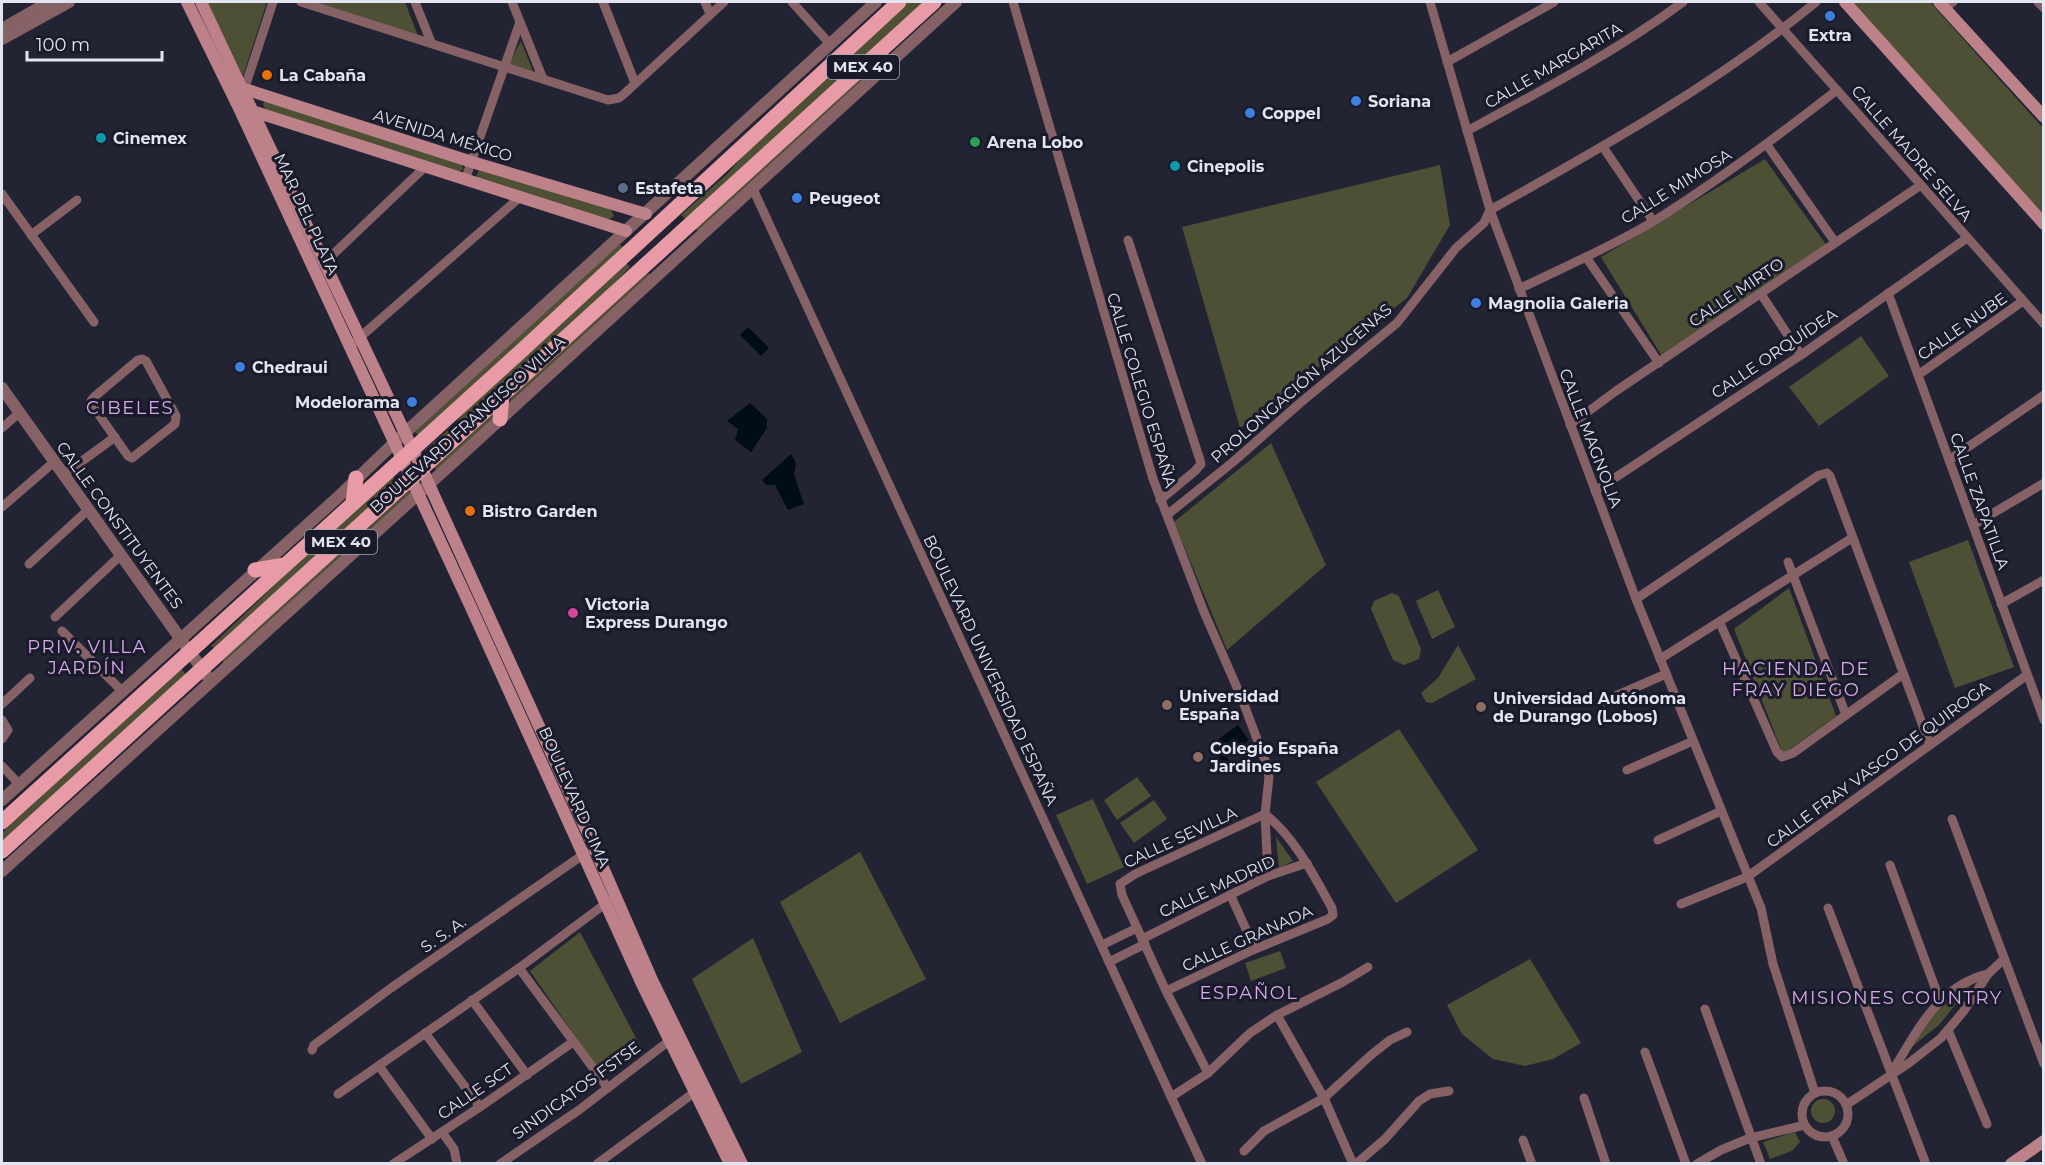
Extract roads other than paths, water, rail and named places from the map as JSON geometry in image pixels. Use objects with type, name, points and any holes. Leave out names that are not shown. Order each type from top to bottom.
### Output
[{"type":"main road","name":"MAR DEL PLATA","points":[[187,2],[245,109],[407,453]]},
{"type":"main road","points":[[201,2],[236,91]]},
{"type":"main road","name":"BOULEVARD FRANCISCO VILLA","points":[[2,822],[519,353],[899,2]]},
{"type":"main road","name":"BOULEVARD FRANCISCO VILLA","points":[[2,850],[934,2]]},
{"type":"main road","points":[[1845,2],[2043,224]]},
{"type":"main road","points":[[1946,4],[2043,117]]},
{"type":"main road","name":"AVENIDA MÉXICO","points":[[236,91],[646,214]]},
{"type":"main road","points":[[245,109],[626,231]]},
{"type":"main road","points":[[245,109],[324,263],[355,343]]},
{"type":"main road","points":[[500,419],[502,395]]},
{"type":"main road","name":"BOULEVARD CIMA","points":[[407,453],[416,474],[418,494],[583,854],[611,900],[652,980],[732,1161]]},
{"type":"main road","name":"BOULEVARD CIMA","points":[[416,474],[429,484],[594,847],[611,900],[669,1041],[699,1089]]},
{"type":"main road","points":[[353,503],[356,478]]},
{"type":"main road","points":[[255,570],[285,565]]},
{"type":"main road","points":[[2011,1164],[2043,1142]]},
{"type":"street","points":[[236,91],[247,81],[273,2]]},
{"type":"street","points":[[301,2],[608,100],[619,98],[724,2]]},
{"type":"street","points":[[415,2],[431,42]]},
{"type":"street","points":[[512,2],[543,79]]},
{"type":"street","points":[[603,2],[635,83]]},
{"type":"street","points":[[705,2],[710,14]]},
{"type":"street","points":[[792,2],[830,44]]},
{"type":"street","name":"BOULEVARD FRANCISCO VILLA","points":[[2,800],[337,498],[399,438],[876,2]]},
{"type":"street","name":"BOULEVARD FRANCISCO VILLA","points":[[2,871],[956,2]]},
{"type":"street","name":"CALLE COLEGIO ESPAÑA","points":[[1013,2],[1160,500],[1266,763],[1269,777],[1265,814]]},
{"type":"street","name":"CALLE MAGNOLIA","points":[[1431,2],[1490,210],[1636,599],[1761,908],[1773,964],[1815,1093]]},
{"type":"street","points":[[1448,62],[1554,2]]},
{"type":"street","name":"CALLE MARGARITA","points":[[1467,131],[1588,64],[1659,20],[1683,2]]},
{"type":"street","name":"CALLE MADRE SELVA","points":[[1759,2],[2043,324]]},
{"type":"street","points":[[1490,210],[1603,147],[1672,105],[1783,29],[1816,2]]},
{"type":"street","points":[[2038,2],[2043,8]]},
{"type":"street","points":[[2,29],[59,3]]},
{"type":"street","points":[[2,39],[59,3]]},
{"type":"street","points":[[465,180],[520,22]]},
{"type":"street","name":"CALLE MIMOSA","points":[[1519,289],[1653,221],[1767,145],[1837,90]]},
{"type":"street","points":[[1767,145],[1835,242]]},
{"type":"street","points":[[1603,147],[1653,221]]},
{"type":"street","points":[[324,263],[424,167]]},
{"type":"street","name":"CALLE MIRTO","points":[[1570,425],[1921,185]]},
{"type":"street","name":"BOULEVARD UNIVERSIDAD ESPAÑA","points":[[753,189],[1202,1164]]},
{"type":"street","points":[[2,194],[94,322]]},
{"type":"street","points":[[355,343],[519,198]]},
{"type":"street","points":[[31,234],[77,200]]},
{"type":"street","name":"PROLONGACIÓN AZUCENAS","points":[[1167,514],[1233,462],[1397,323],[1456,248],[1484,223],[1490,210]]},
{"type":"street","name":"CALLE ORQUÍDEA","points":[[1595,491],[1801,355],[1967,238]]},
{"type":"street","points":[[1128,240],[1201,464],[1160,500]]},
{"type":"street","points":[[1586,257],[1659,363]]},
{"type":"street","name":"CALLE ZAPATILLA","points":[[1888,292],[2043,720]]},
{"type":"street","points":[[1761,294],[1801,355]]},
{"type":"street","name":"CALLE NUBE","points":[[1918,375],[2023,301]]},
{"type":"street","points":[[142,359],[146,361],[177,420],[132,458],[115,437],[91,401],[93,397],[142,359]]},
{"type":"street","name":"CALLE CONSTITUYENTES","points":[[2,388],[211,682]]},
{"type":"street","points":[[1949,460],[2043,395]]},
{"type":"street","points":[[2,428],[19,413]]},
{"type":"street","points":[[63,475],[115,437]]},
{"type":"street","points":[[2,507],[54,462]]},
{"type":"street","points":[[1636,599],[1819,475],[1827,473],[1930,745]]},
{"type":"street","points":[[1973,525],[2043,483]]},
{"type":"street","points":[[29,564],[88,510]]},
{"type":"street","points":[[1660,659],[1852,538]]},
{"type":"street","points":[[55,616],[121,555]]},
{"type":"street","points":[[1788,562],[1846,715]]},
{"type":"street","points":[[2001,604],[2043,579]]},
{"type":"street","points":[[1720,623],[1780,757],[1793,753],[1903,674]]},
{"type":"street","points":[[62,631],[122,691]]},
{"type":"street","points":[[1604,701],[1666,674]]},
{"type":"street","name":"CALLE FRAY VASCO DE QUIROGA","points":[[1681,904],[1747,877],[2027,675]]},
{"type":"street","points":[[2,704],[30,678]]},
{"type":"street","points":[[2,720],[8,730],[2,739]]},
{"type":"street","points":[[1627,770],[1693,741]]},
{"type":"street","points":[[52,776],[64,743]]},
{"type":"street","points":[[2,766],[19,784]]},
{"type":"street","points":[[48,828],[62,795]]},
{"type":"street","points":[[1658,840],[1721,811]]},
{"type":"street","points":[[1265,814],[1281,828],[1307,863]]},
{"type":"street","points":[[1265,814],[1268,876]]},
{"type":"street","name":"CALLE SEVILLA","points":[[1137,928],[1122,895],[1121,882],[1265,814]]},
{"type":"street","points":[[1952,819],[2043,1064]]},
{"type":"street","name":"S. S. A.","points":[[312,1050],[314,1045],[391,988],[594,847]]},
{"type":"street","name":"CALLE MADRID","points":[[1109,962],[1230,894],[1268,876],[1307,863]]},
{"type":"street","name":"CALLE GRANADA","points":[[1166,991],[1333,915],[1332,908],[1307,863]]},
{"type":"street","points":[[1890,865],[1940,1001]]},
{"type":"street","points":[[1230,894],[1255,949]]},
{"type":"street","points":[[338,1094],[519,968],[611,900]]},
{"type":"street","points":[[1828,908],[1926,1164]]},
{"type":"street","points":[[1102,945],[1137,928],[1208,1073]]},
{"type":"street","points":[[1846,1105],[1928,1049],[1948,1030],[1988,974],[2004,959]]},
{"type":"street","points":[[1172,1096],[1208,1073],[1250,1034],[1277,1015],[1368,967]]},
{"type":"street","points":[[519,968],[608,1088]]},
{"type":"street","points":[[1891,1074],[1925,1016],[1966,981],[1988,974]]},
{"type":"street","points":[[472,1000],[527,1075]]},
{"type":"street","points":[[1705,1009],[1761,1164]]},
{"type":"street","points":[[1277,1015],[1324,1098],[1355,1164],[1385,1139],[1419,1101],[1430,1094],[1449,1091]]},
{"type":"street","points":[[1948,1030],[1987,1124]]},
{"type":"street","points":[[1244,1150],[1264,1131],[1324,1098],[1371,1055],[1390,1040],[1407,1032]]},
{"type":"street","points":[[425,1033],[480,1107]]},
{"type":"street","name":"SINDICATOS FSTSE","points":[[500,1164],[608,1088],[669,1041]]},
{"type":"street","name":"CALLE SCT","points":[[393,1164],[573,1042]]},
{"type":"street","points":[[1645,1052],[1686,1164]]},
{"type":"street","points":[[379,1066],[432,1139]]},
{"type":"street","points":[[597,1164],[699,1089]]},
{"type":"street","points":[[1832,1092],[1839,1096],[1846,1105],[1848,1119],[1845,1126],[1832,1136],[1816,1136],[1804,1125],[1802,1109],[1805,1101],[1815,1093],[1832,1092]]},
{"type":"street","points":[[1584,1098],[1606,1164]]},
{"type":"street","points":[[1697,1164],[1720,1150],[1750,1138],[1804,1125]]},
{"type":"street","points":[[442,1132],[454,1149],[458,1164]]},
{"type":"street","points":[[1832,1136],[1844,1164]]},
{"type":"street","points":[[1523,1140],[1532,1164]]},
{"type":"place","name":"Extra","points":[[1830,16]]},
{"type":"place","name":"La Cabaña","points":[[267,75]]},
{"type":"place","name":"Soriana","points":[[1356,101]]},
{"type":"place","name":"Coppel","points":[[1250,113]]},
{"type":"place","name":"Cinemex","points":[[101,138]]},
{"type":"place","name":"Arena Lobo","points":[[975,142]]},
{"type":"place","name":"Cinepolis","points":[[1175,166]]},
{"type":"place","name":"Estafeta","points":[[623,188]]},
{"type":"place","name":"Peugeot","points":[[797,198]]},
{"type":"place","name":"Magnolia Galeria","points":[[1476,303]]},
{"type":"place","name":"Chedraui","points":[[240,367]]},
{"type":"place","name":"Modelorama","points":[[412,402]]},
{"type":"place","name":"Bistro Garden","points":[[470,511]]},
{"type":"place","name":"Victoria Express Durango","points":[[573,613]]},
{"type":"place","name":"Universidad España","points":[[1167,705]]},
{"type":"place","name":"Universidad Autónoma de Durango (Lobos)","points":[[1481,707]]},
{"type":"place","name":"Colegio España Jardines","points":[[1198,757]]},
{"type":"district","name":"CIBELES","points":[[130,408]]},
{"type":"district","name":"PRIV. VILLA JARDÍN","points":[[87,657]]},
{"type":"district","name":"HACIENDA DE FRAY DIEGO","points":[[1796,679]]},
{"type":"district","name":"ESPAÑOL","points":[[1249,993]]},
{"type":"district","name":"MISIONES COUNTRY","points":[[1897,998]]}]
